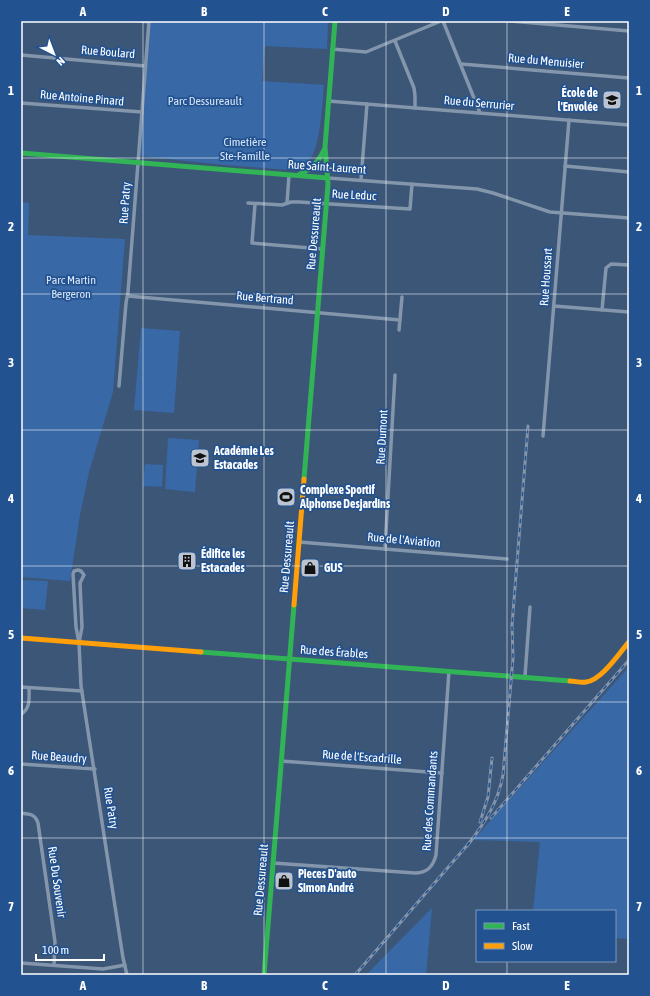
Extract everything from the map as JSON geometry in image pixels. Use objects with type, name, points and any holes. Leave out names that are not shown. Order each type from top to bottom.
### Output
[{"type":"street","points":[[140,21],[149,21]]},
{"type":"street","name":"Rue Patry","points":[[119,386],[128,296],[149,21]]},
{"type":"street","name":"Rue Dessureault","points":[[264,975],[328,178],[325,147],[335,21]]},
{"type":"street","points":[[332,49],[364,52],[442,21],[480,113]]},
{"type":"street","points":[[510,21],[629,31]]},
{"type":"street","points":[[395,40],[414,88],[415,108]]},
{"type":"street","name":"Rue Boulard","points":[[21,55],[145,66]]},
{"type":"street","name":"Rue du Menuisier","points":[[460,64],[629,78]]},
{"type":"street","name":"Rue du Serrurier","points":[[328,101],[629,125]]},
{"type":"street","name":"Rue Antoine Pinard","points":[[21,103],[142,112]]},
{"type":"street","points":[[361,180],[367,104]]},
{"type":"street","name":"Rue Houssart","points":[[544,436],[569,120]]},
{"type":"street","points":[[287,203],[292,175],[306,172],[315,166],[325,147]]},
{"type":"street","name":"Rue Saint-Laurent","points":[[21,153],[485,190],[543,210],[561,213],[629,218]]},
{"type":"street","points":[[565,166],[629,172]]},
{"type":"street","name":"Rue Leduc","points":[[248,203],[326,203],[410,209],[412,184]]},
{"type":"street","points":[[255,204],[252,243],[322,249]]},
{"type":"street","points":[[602,310],[606,268],[608,265],[613,264],[629,265]]},
{"type":"street","name":"Rue Bertrand","points":[[128,296],[400,320]]},
{"type":"street","points":[[399,330],[402,297]]},
{"type":"street","points":[[554,306],[629,312]]},
{"type":"street","name":"Rue Dumont","points":[[385,549],[395,375]]},
{"type":"street","name":"Rue de l'Aviation","points":[[299,542],[507,559]]},
{"type":"street","name":"Rue Patry","points":[[79,643],[82,627],[80,583],[84,575],[78,570],[74,571],[73,574],[82,691],[127,975]]},
{"type":"street","points":[[525,676],[530,607]]},
{"type":"street","name":"Rue des Érables","points":[[21,638],[525,676],[586,682],[592,681],[599,676],[629,642]]},
{"type":"street","name":"Rue des Commandants","points":[[273,862],[416,873],[426,871],[433,864],[436,856],[448,671]]},
{"type":"street","points":[[21,687],[82,691]]},
{"type":"street","points":[[21,714],[25,712],[28,707],[29,688]]},
{"type":"street","name":"Rue de l'Escadrille","points":[[281,761],[442,773]]},
{"type":"street","name":"Rue Beaudry","points":[[21,764],[95,770]]},
{"type":"street","name":"Rue Du Souvenir","points":[[21,813],[33,815],[38,823],[55,942],[54,965]]},
{"type":"street","points":[[21,963],[106,969],[125,965]]},
{"type":"green space","name":"Parc Dessureault","points":[[149,21],[328,21],[327,49],[265,46],[262,81],[324,85],[316,147],[308,162],[291,170],[139,156]]},
{"type":"green space","name":"Parc Martin Bergeron","points":[[21,202],[29,203],[28,235],[125,239],[113,392],[89,472],[80,515],[70,581],[21,577]]},
{"type":"green space","points":[[141,328],[180,331],[174,413],[134,410]]},
{"type":"green space","points":[[168,438],[199,440],[195,492],[165,489]]},
{"type":"green space","points":[[145,464],[163,465],[162,487],[143,486]]},
{"type":"green space","points":[[21,580],[48,581],[45,610],[21,608]]},
{"type":"green space","points":[[629,667],[629,939],[616,938],[616,910],[533,910],[540,842],[473,840]]},
{"type":"green space","points":[[432,908],[426,975],[366,975]]},
{"type":"railway","points":[[467,846],[490,813],[498,795],[503,775],[513,658],[512,625],[528,426]]},
{"type":"railway","points":[[491,818],[629,660]]},
{"type":"railway","points":[[480,822],[488,797],[492,758]]},
{"type":"railway","points":[[355,975],[470,842]]},
{"type":"traffic: fast","points":[[304,479],[328,184],[325,147],[335,21]]},
{"type":"traffic: fast","points":[[300,174],[315,165],[324,150]]},
{"type":"traffic: fast","points":[[21,153],[328,178]]},
{"type":"traffic: fast","points":[[264,975],[294,605]]},
{"type":"traffic: fast","points":[[201,652],[570,681]]},
{"type":"traffic: slow","points":[[294,605],[304,479]]},
{"type":"traffic: slow","points":[[21,638],[201,652]]},
{"type":"traffic: slow","points":[[570,681],[586,682],[592,680],[610,665],[629,642]]},
{"type":"place","name":"École de l'Envolée","points":[[612,100]]},
{"type":"place","name":"Académie Les Estacades","points":[[200,458]]},
{"type":"place","name":"Complexe Sportif Alphonse Desjardins","points":[[286,497]]},
{"type":"place","name":"Édifice les Estacades","points":[[187,561]]},
{"type":"place","name":"GUS","points":[[310,568]]},
{"type":"place","name":"Pieces D'auto Simon André","points":[[284,881]]},
{"type":"park label","name":"Cimetière Ste-Famille","points":[[245,149]]}]
